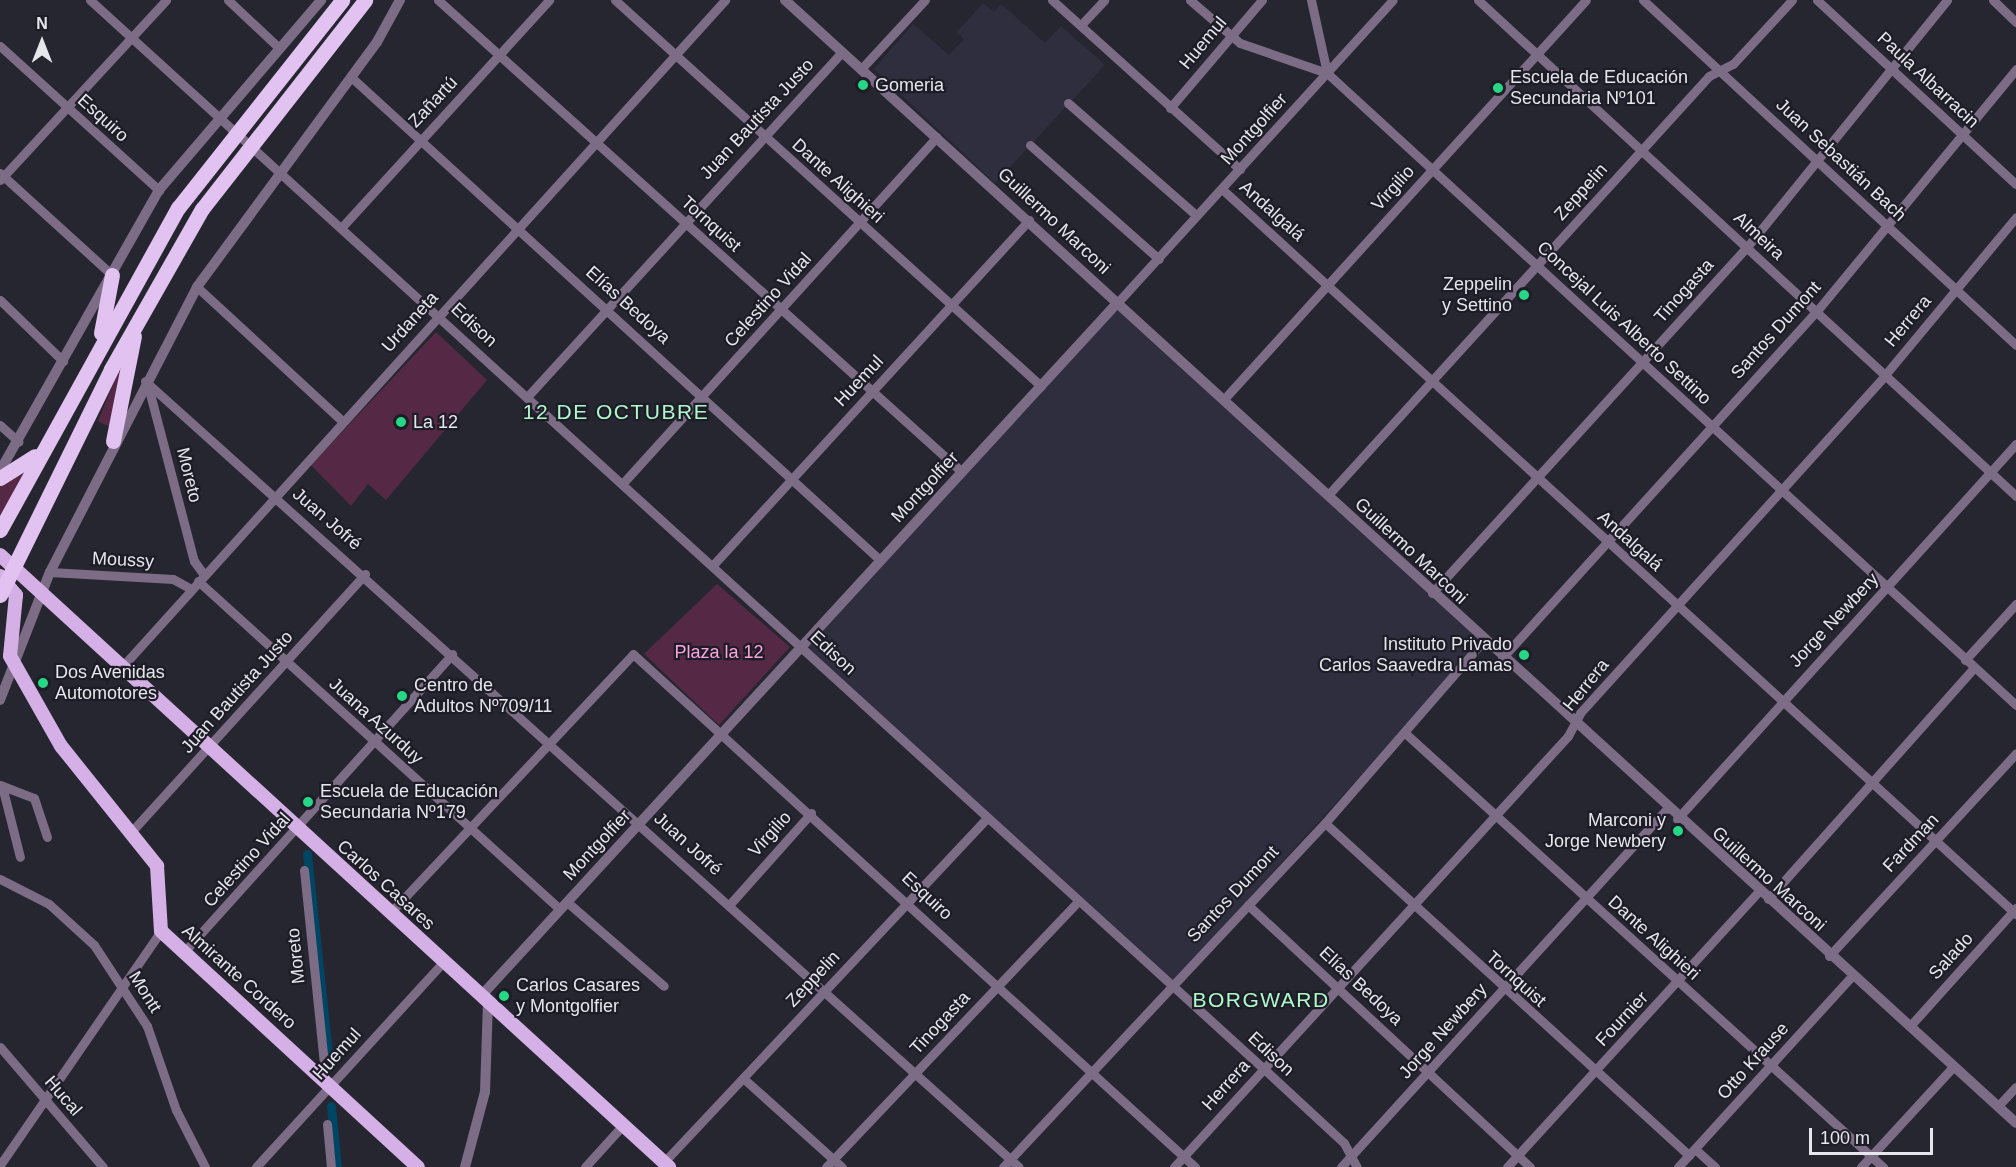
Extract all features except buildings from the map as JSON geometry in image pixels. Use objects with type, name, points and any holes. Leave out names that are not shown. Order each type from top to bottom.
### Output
[{"type":"highway","points":[[0,530],[44,445],[159,239],[234,133],[342,0]]},
{"type":"highway","points":[[0,595],[4,569],[136,322],[202,209],[365,0]]},
{"type":"highway","points":[[97,351],[112,275]]},
{"type":"highway","points":[[113,441],[136,322]]},
{"type":"highway","points":[[0,478],[28,464],[44,445]]},
{"type":"main road","name":"Carlos Casares","points":[[4,569],[41,593],[666,1165]]},
{"type":"main road","points":[[4,569],[16,595],[8,642],[14,664]]},
{"type":"main road","name":"Almirante Cordero","points":[[14,664],[61,746],[132,831],[161,876],[161,931],[332,1085],[418,1167]]},
{"type":"street","points":[[90,0],[217,120],[234,133]]},
{"type":"street","points":[[112,275],[1,176],[166,0]]},
{"type":"street","points":[[228,0],[278,47]]},
{"type":"street","points":[[0,471],[19,442],[159,190],[278,47],[321,0]]},
{"type":"street","points":[[0,700],[50,572],[113,441],[197,287],[277,172],[351,77],[400,0]]},
{"type":"street","name":"Tornquist","points":[[438,0],[962,472]]},
{"type":"street","name":"Zañartú","points":[[342,228],[549,0]]},
{"type":"street","name":"Dante Alighieri","points":[[615,0],[1041,386]]},
{"type":"street","name":"Urdaneta","points":[[122,668],[275,495],[725,0]]},
{"type":"street","name":"Guillermo Marconi","points":[[785,0],[1225,398],[1483,641],[1666,809],[2016,1123]]},
{"type":"street","points":[[861,69],[925,0]]},
{"type":"street","name":"Andalgalá","points":[[1052,0],[1240,169]]},
{"type":"street","points":[[1081,25],[1104,0]]},
{"type":"street","name":"Concejal Luis Alberto Settino","points":[[1190,0],[1229,36],[1327,73],[1643,361],[1780,491],[2016,705]]},
{"type":"street","name":"Huemul","points":[[1170,108],[1262,0]]},
{"type":"street","points":[[1311,0],[1327,73]]},
{"type":"street","name":"Montgolfier","points":[[485,999],[563,905],[1223,190],[1393,0]]},
{"type":"street","name":"Almeira","points":[[1479,0],[2016,496]]},
{"type":"street","name":"Virgilio","points":[[1225,398],[1586,0]]},
{"type":"street","name":"Zeppelin","points":[[1328,495],[1709,76],[1721,71],[1792,0]]},
{"type":"street","name":"Paula Albarracin","points":[[1817,0],[2016,184]]},
{"type":"street","name":"Tinogasta","points":[[1432,593],[1747,247],[1819,162],[1947,0]]},
{"type":"street","points":[[1993,0],[2016,22]]},
{"type":"street","name":"Juan Sebastián Bach","points":[[1647,1],[2016,345]]},
{"type":"street","name":"Esquiro","points":[[0,46],[159,190]]},
{"type":"street","name":"Juan Bautista Justo","points":[[527,397],[684,222],[842,52]]},
{"type":"street","name":"Santos Dumont","points":[[1502,658],[1816,312],[2016,69]]},
{"type":"street","name":"Elías Bedoya","points":[[351,77],[880,560]]},
{"type":"street","points":[[1068,103],[1197,216]]},
{"type":"street","name":"Edison","points":[[234,133],[439,315],[1263,1068],[1352,1155],[1357,1167]]},
{"type":"street","name":"Celestino Vidal","points":[[623,483],[937,137]]},
{"type":"street","points":[[1030,145],[1159,259]]},
{"type":"street","name":"Andalgalá","points":[[1223,190],[1328,284],[1607,543],[1781,701],[1873,780],[2015,911]]},
{"type":"street","name":"Herrera","points":[[1174,1167],[1495,816],[1575,725],[1580,713],[1885,375],[2016,217]]},
{"type":"street","name":"Huemul","points":[[713,564],[1029,220]]},
{"type":"street","points":[[197,287],[342,421]]},
{"type":"street","points":[[0,300],[63,361]]},
{"type":"street","name":"Juan Jofré","points":[[145,381],[365,574],[1019,1167]]},
{"type":"street","name":"Moreto","points":[[145,381],[194,561],[201,578]]},
{"type":"street","points":[[0,425],[19,442]]},
{"type":"street","name":"Jorge Newbery","points":[[1677,819],[1781,701],[2016,444]]},
{"type":"street","name":"Moussy","points":[[50,572],[173,579],[191,589]]},
{"type":"street","name":"Juan Bautista Justo","points":[[132,831],[365,574]]},
{"type":"street","name":"Juana Azurduy","points":[[201,578],[286,662],[468,825],[664,986]]},
{"type":"street","points":[[1965,660],[2016,604]]},
{"type":"street","name":"Santos Dumont","points":[[1004,1167],[1171,984],[1325,823],[1483,641]]},
{"type":"street","name":"Celestino Vidal","points":[[184,952],[453,654]]},
{"type":"street","name":"Esquiro","points":[[548,740],[633,654],[909,902],[1195,1167]]},
{"type":"street","points":[[1768,899],[1974,668]]},
{"type":"street","name":"Dante Alighieri","points":[[1405,733],[1883,1167]]},
{"type":"street","points":[[390,913],[548,740]]},
{"type":"street","name":"Fardman","points":[[1829,956],[2016,753]]},
{"type":"street","points":[[1,786],[34,798],[47,837]]},
{"type":"street","points":[[1,786],[20,857]]},
{"type":"street","name":"Jorge Newbery","points":[[1341,1167],[1666,809]]},
{"type":"street","name":"Virgilio","points":[[730,904],[811,813]]},
{"type":"street","name":"Zeppelin","points":[[666,1165],[743,1078],[987,818]]},
{"type":"street","name":"Tornquist","points":[[1325,823],[1503,990],[1596,1072],[1692,1152],[1715,1167]]},
{"type":"street","name":"Moreto","points":[[304,870],[324,1063],[320,1075]]},
{"type":"street","name":"Montt","points":[[0,879],[66,916],[121,983],[147,1026],[176,1110],[205,1167]]},
{"type":"street","name":"Fournier","points":[[1508,1167],[1678,983],[1759,891]]},
{"type":"street","name":"Tinogasta","points":[[826,1167],[1078,901]]},
{"type":"street","name":"Elías Bedoya","points":[[1248,905],[1530,1167]]},
{"type":"street","name":"Salado","points":[[1910,1026],[2015,911]]},
{"type":"street","points":[[0,1165],[121,983],[161,931]]},
{"type":"street","name":"Huemul","points":[[256,1167],[443,962]]},
{"type":"street","name":"Otto Krause","points":[[1678,1167],[1852,976]]},
{"type":"street","points":[[465,1167],[485,1092],[485,999]]},
{"type":"street","name":"Hucal","points":[[0,1047],[103,1167]]},
{"type":"street","points":[[1861,1167],[1954,1066]]},
{"type":"street","points":[[743,1078],[842,1167]]},
{"type":"street","points":[[1998,1106],[2016,1087]]},
{"type":"street","points":[[327,1124],[331,1167]]},
{"type":"street","points":[[585,1167],[622,1126]]},
{"type":"shaded area","points":[[983,3],[994,12],[1001,4],[1045,43],[1061,26],[1105,65],[995,183],[874,69],[913,24],[949,55],[964,39],[957,32]]},
{"type":"shaded area","points":[[1118,302],[1483,641],[1171,984],[801,646]]},
{"type":"green space","name":"La 12","points":[[436,332],[487,380],[386,500],[368,484],[351,506],[311,465]]},
{"type":"green space","points":[[127,350],[112,428],[98,421]]},
{"type":"green space","points":[[23,474],[0,518],[0,484]]},
{"type":"green space","name":"Plaza la 12","points":[[717,584],[790,647],[719,725],[644,654]]},
{"type":"waterway","points":[[307,854],[329,1062]]},
{"type":"waterway","points":[[331,1106],[337,1167]]},
{"type":"place","name":"Gomeria","points":[[863,85]]},
{"type":"place","name":"Escuela de Educación Secundaria Nº101","points":[[1498,88]]},
{"type":"place","name":"Zeppelin y Settino","points":[[1524,295]]},
{"type":"place","name":"La 12","points":[[401,422]]},
{"type":"place","name":"Instituto Privado Carlos Saavedra Lamas","points":[[1524,655]]},
{"type":"place","name":"Dos Avenidas Automotores","points":[[43,683]]},
{"type":"place","name":"Centro de Adultos Nº709/11","points":[[402,696]]},
{"type":"place","name":"Escuela de Educación Secundaria Nº179","points":[[308,802]]},
{"type":"place","name":"Marconi y Jorge Newbery","points":[[1678,831]]},
{"type":"place","name":"Carlos Casares y Montgolfier","points":[[504,996]]},
{"type":"district","name":"12 DE OCTUBRE","points":[[616,412]]},
{"type":"district","name":"BORGWARD","points":[[1261,1000]]}]
